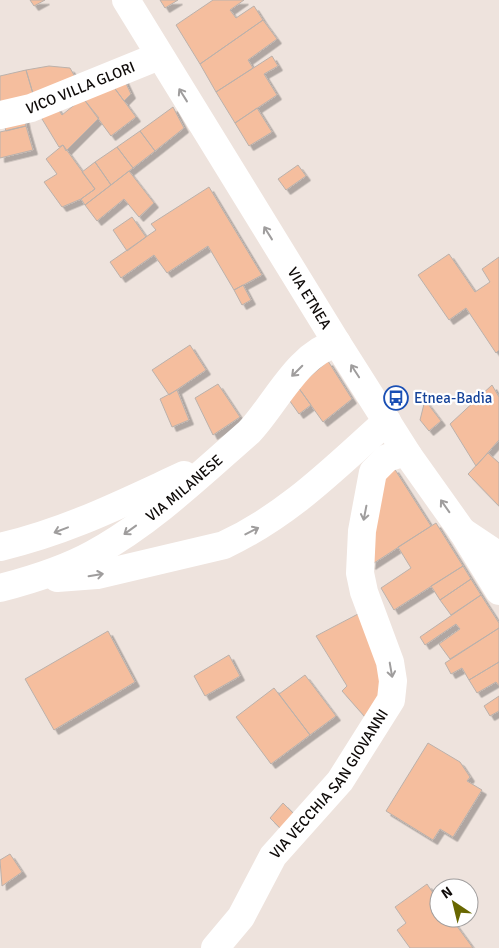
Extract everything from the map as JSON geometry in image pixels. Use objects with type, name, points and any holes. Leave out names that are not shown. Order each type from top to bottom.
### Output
[{"type":"street","name":"VIA ETNEA","points":[[126,0],[337,343],[408,454],[462,531],[499,591]]},
{"type":"street","name":"VICO VILLA GLORI","points":[[0,115],[31,108],[159,56]]},
{"type":"street","name":"VIA MILANESE","points":[[0,588],[30,581],[92,555],[114,542],[217,460],[263,417],[296,371],[315,356],[337,343]]},
{"type":"street","points":[[30,581],[97,575],[224,545],[267,523],[344,462],[387,421]]},
{"type":"street","points":[[344,462],[360,463],[374,472],[387,458],[402,453],[408,454]]},
{"type":"street","points":[[0,547],[42,537],[94,517],[217,460]]},
{"type":"street","name":"VIA VECCHIA SAN GIOVANNI","points":[[214,948],[241,917],[273,856],[340,781],[391,700],[393,681],[390,662],[364,592],[360,573],[362,531],[374,472]]},
{"type":"street","points":[[462,531],[499,556]]},
{"type":"building","points":[[30,0],[45,0],[34,6]]},
{"type":"building","points":[[160,0],[178,0],[165,8]]},
{"type":"building","points":[[213,0],[244,0],[230,10],[236,18],[254,6],[263,20],[200,64],[176,25]]},
{"type":"building","points":[[263,20],[277,39],[248,60],[253,68],[216,92],[200,64]]},
{"type":"building","points":[[272,56],[278,66],[264,74],[277,95],[235,123],[216,92]]},
{"type":"building","points":[[49,66],[70,68],[78,82],[34,97],[26,70]]},
{"type":"building","points":[[26,70],[34,97],[0,102],[0,76]]},
{"type":"building","points":[[123,77],[131,94],[124,101],[110,82]]},
{"type":"building","points":[[110,82],[136,117],[111,136],[83,98]]},
{"type":"building","points":[[83,98],[99,118],[66,151],[63,145],[59,147],[39,114],[54,103],[62,115]]},
{"type":"building","points":[[173,107],[184,128],[155,151],[140,131]]},
{"type":"building","points":[[257,108],[272,132],[249,146],[235,123]]},
{"type":"building","points":[[24,116],[26,126],[6,131],[3,121]]},
{"type":"building","points":[[26,126],[33,150],[0,158],[0,132]]},
{"type":"building","points":[[140,131],[155,151],[133,168],[117,147]]},
{"type":"building","points":[[63,145],[95,189],[81,199],[62,207],[44,182],[57,174],[46,159]]},
{"type":"building","points":[[117,147],[133,168],[111,185],[95,162]]},
{"type":"building","points":[[95,162],[111,185],[85,205],[81,199],[95,189],[82,172]]},
{"type":"building","points":[[298,165],[306,176],[286,190],[278,179]]},
{"type":"building","points":[[129,171],[154,203],[139,217],[124,199],[97,221],[85,205]]},
{"type":"building","points":[[209,187],[262,275],[234,290],[208,246],[167,273],[154,255],[121,278],[110,262],[156,230],[151,224]]},
{"type":"building","points":[[132,217],[146,237],[127,251],[113,230]]},
{"type":"building","points":[[449,254],[475,292],[490,282],[482,269],[499,257],[499,350],[496,353],[466,308],[449,320],[418,275]]},
{"type":"building","points":[[243,285],[251,300],[242,305],[234,290]]},
{"type":"building","points":[[190,345],[206,370],[169,395],[152,370]]},
{"type":"building","points":[[328,361],[352,399],[323,422],[298,387]]},
{"type":"building","points":[[218,384],[240,417],[213,435],[195,398]]},
{"type":"building","points":[[492,385],[499,397],[499,440],[476,466],[450,424]]},
{"type":"building","points":[[298,387],[311,405],[299,414],[287,397]]},
{"type":"building","points":[[177,390],[189,420],[172,427],[160,399]]},
{"type":"building","points":[[425,400],[441,421],[429,431],[420,420]]},
{"type":"building","points":[[488,453],[499,463],[499,506],[468,474]]},
{"type":"building","points":[[394,468],[431,526],[371,565],[381,480]]},
{"type":"building","points":[[436,523],[463,566],[394,610],[381,588],[411,568],[398,547]]},
{"type":"building","points":[[463,566],[471,579],[440,600],[431,586]]},
{"type":"building","points":[[471,579],[481,595],[451,615],[440,600]]},
{"type":"building","points":[[481,595],[499,623],[499,628],[450,659],[439,644],[460,629],[456,624],[425,645],[420,637]]},
{"type":"building","points":[[358,614],[380,659],[383,699],[365,717],[342,691],[347,686],[316,636]]},
{"type":"building","points":[[499,628],[499,662],[469,680],[462,668],[451,674],[445,663]]},
{"type":"building","points":[[108,631],[135,682],[54,730],[25,679]]},
{"type":"building","points":[[229,655],[240,676],[205,696],[194,676]]},
{"type":"building","points":[[499,662],[499,686],[496,682],[477,693],[469,680]]},
{"type":"building","points":[[305,675],[336,716],[310,735],[279,694]]},
{"type":"building","points":[[274,688],[310,735],[271,764],[236,717]]},
{"type":"building","points":[[499,696],[499,711],[490,716],[484,706]]},
{"type":"building","points":[[428,743],[460,762],[470,777],[467,781],[482,790],[453,837],[440,829],[433,840],[386,811]]},
{"type":"building","points":[[283,803],[296,816],[282,830],[270,818]]},
{"type":"building","points":[[10,854],[22,872],[2,886],[0,860]]},
{"type":"building","points":[[427,884],[429,887],[429,928],[458,928],[473,948],[410,948],[397,930],[406,923],[395,907]]},
{"type":"place","name":"Etnea-Badia","points":[[396,398]]}]
